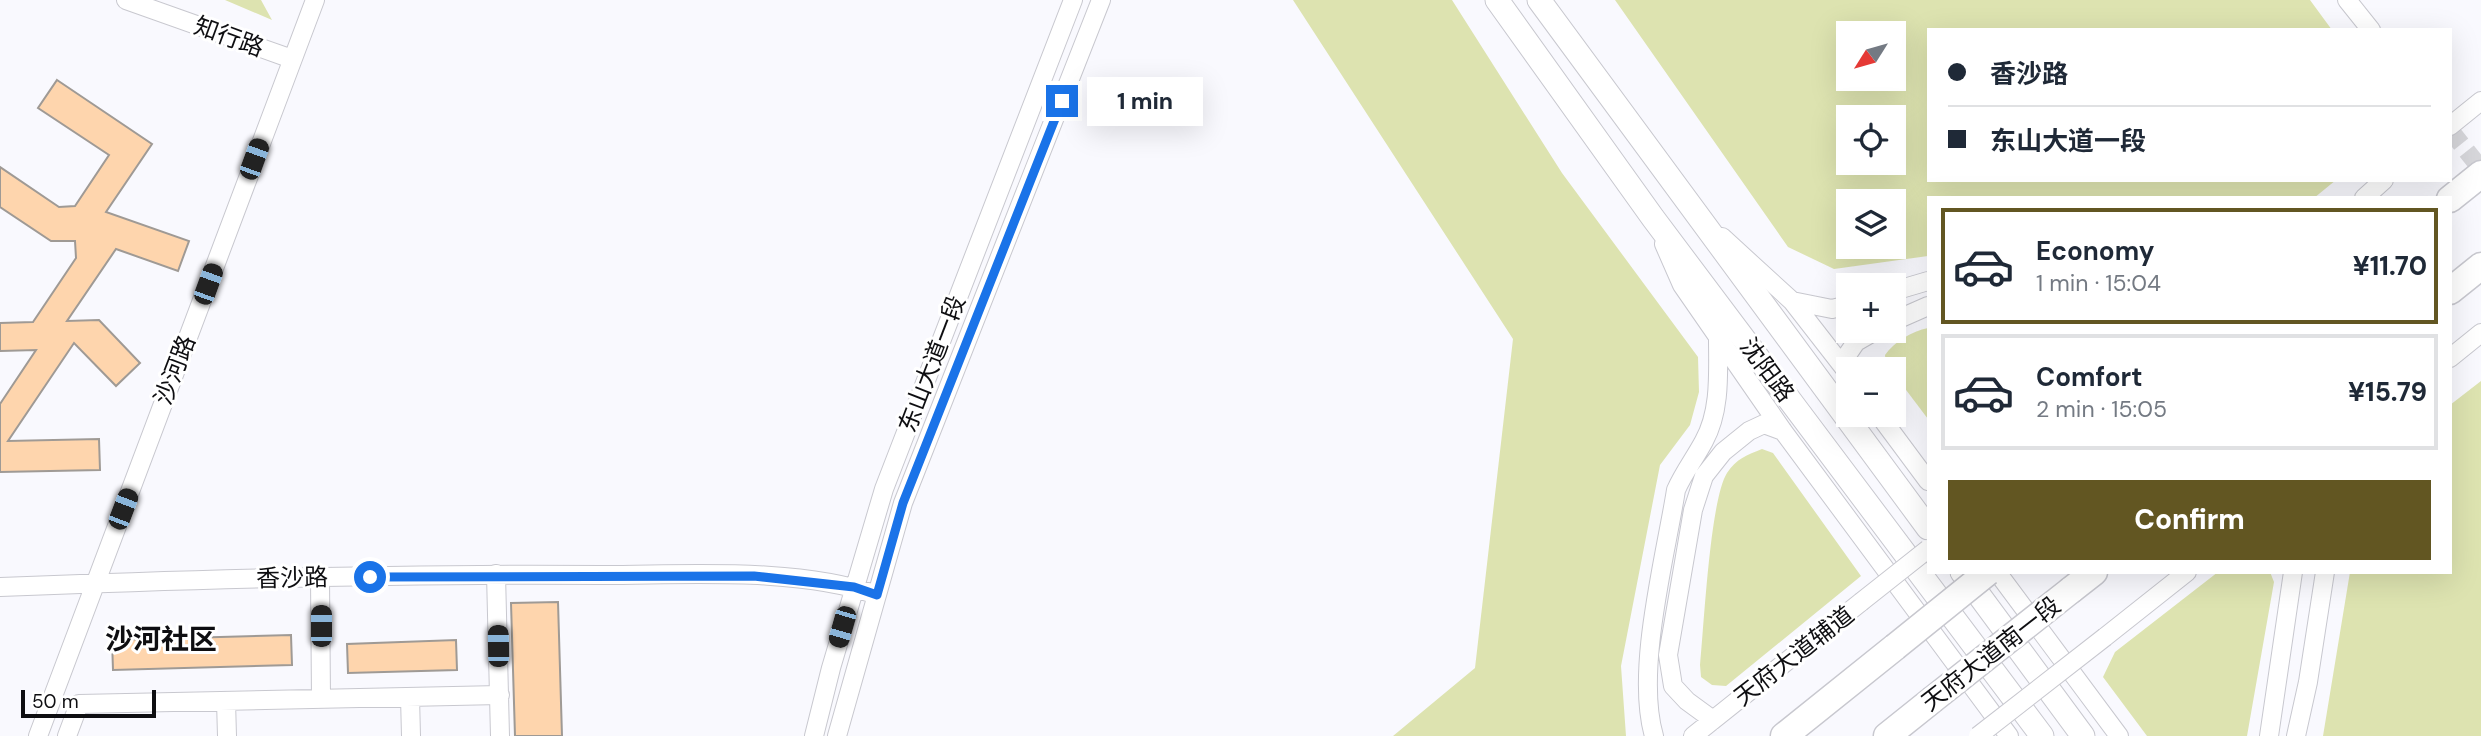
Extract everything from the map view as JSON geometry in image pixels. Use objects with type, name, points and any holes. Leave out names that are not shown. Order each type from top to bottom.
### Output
[{"type":"highway","points":[[2452,197],[2481,174]]},
{"type":"highway","points":[[2452,289],[2481,266]]},
{"type":"highway","points":[[1784,736],[1986,574]]},
{"type":"highway","name":"天府大道南一段","points":[[1887,736],[2091,574]]},
{"type":"main road","name":"沈阳路","points":[[1497,0],[1653,218],[2042,736]]},
{"type":"main road","name":"沈阳路","points":[[1539,0],[1927,527]]},
{"type":"main road","points":[[1963,574],[2083,736]]},
{"type":"street","name":"知行路","points":[[126,0],[292,59]]},
{"type":"street","name":"沙河路","points":[[38,736],[315,0]]},
{"type":"street","name":"东山大道一段","points":[[814,736],[854,587],[884,489],[1073,0]]},
{"type":"street","name":"东山大道一段","points":[[837,736],[903,503],[1101,0]]},
{"type":"street","points":[[2347,0],[2369,28]]},
{"type":"street","points":[[2452,124],[2481,101]]},
{"type":"street","points":[[2366,196],[2382,182]]},
{"type":"street","points":[[1690,208],[1792,301],[1836,358]]},
{"type":"street","points":[[1653,218],[1682,285],[1718,338],[1783,431],[2009,736]]},
{"type":"street","points":[[1906,287],[1927,281]]},
{"type":"street","points":[[1792,301],[1836,308]]},
{"type":"street","points":[[1906,316],[1927,306]]},
{"type":"street","points":[[2452,356],[2481,333]]},
{"type":"street","points":[[1654,736],[1649,719],[1647,669],[1676,490],[1688,463],[1705,440],[1719,387],[1718,338]]},
{"type":"street","points":[[1713,720],[1687,701],[1673,685],[1668,655],[1693,510],[1704,476],[1724,452],[1749,430],[1764,424],[1783,431]]},
{"type":"street","points":[[1888,427],[1927,480]]},
{"type":"street","name":"天府大道辅道","points":[[1693,736],[1927,550]]},
{"type":"street","name":"香沙路","points":[[0,587],[496,574],[754,576],[854,587],[877,595]]},
{"type":"street","points":[[496,574],[500,736]]},
{"type":"street","points":[[1998,574],[2119,736]]},
{"type":"street","points":[[1978,736],[2184,574]]},
{"type":"street","points":[[2269,736],[2293,574]]},
{"type":"street","points":[[2296,736],[2308,682],[2325,574]]},
{"type":"street","points":[[320,578],[321,699]]},
{"type":"street","points":[[67,736],[79,704],[500,695]]},
{"type":"street","points":[[410,697],[411,736]]},
{"type":"street","points":[[226,701],[227,736]]},
{"type":"green space","points":[[225,0],[261,0],[272,20]]},
{"type":"green space","points":[[1293,0],[1452,0],[1562,173],[1698,357],[1699,392],[1690,425],[1660,465],[1621,666],[1626,736],[1393,736],[1475,668],[1513,339]]},
{"type":"green space","points":[[1615,0],[2310,0],[2331,28],[1927,28],[1927,182],[2334,182],[2316,196],[1927,196],[1927,256],[1834,269],[1788,247]]},
{"type":"green space","points":[[1927,328],[1927,418],[1906,390],[1906,357],[1885,357],[1897,343],[1906,343],[1906,337]]},
{"type":"green space","points":[[2481,381],[2481,736],[2323,736],[2350,574],[2452,574],[2452,403]]},
{"type":"green space","points":[[1762,449],[1773,453],[1861,576],[1726,686],[1712,685],[1701,677],[1700,665],[1716,509],[1721,487],[1730,468],[1742,458]]},
{"type":"green space","points":[[2215,574],[2271,574],[2274,582],[2247,736],[2147,736],[2103,677],[2115,652]]},
{"type":"building","points":[[57,80],[152,144],[106,212],[189,241],[178,271],[116,249],[67,321],[99,320],[140,363],[116,386],[74,343],[8,441],[99,439],[100,470],[0,472],[0,404],[36,350],[0,351],[0,323],[33,322],[76,258],[75,241],[51,241],[0,207],[0,167],[59,207],[75,206],[109,155],[38,108]]},
{"type":"building","points":[[558,602],[562,736],[515,736],[511,603]]},
{"type":"building","points":[[291,635],[292,665],[113,670],[112,640]]},
{"type":"building","points":[[456,640],[457,670],[348,673],[347,644]]},
{"type":"tunnel","points":[[2452,133],[2481,169]]},
{"type":"district","name":"沙河社区","points":[[161,639]]},
{"type":"route","points":[[370,577],[496,574],[754,576],[854,587],[877,595],[903,503],[1062,101]]}]
